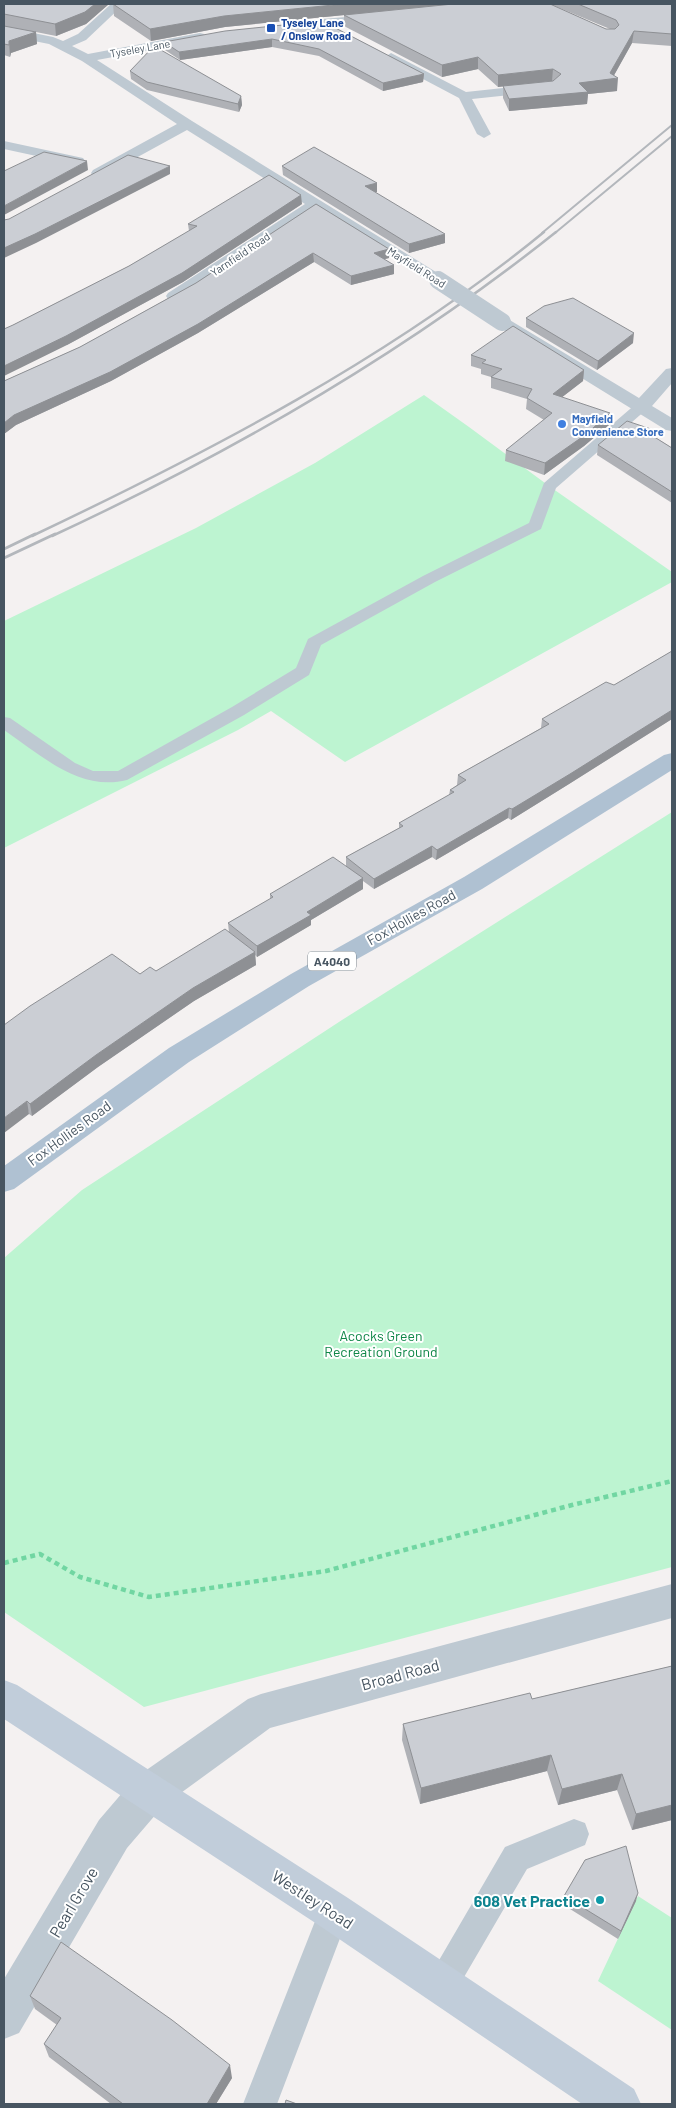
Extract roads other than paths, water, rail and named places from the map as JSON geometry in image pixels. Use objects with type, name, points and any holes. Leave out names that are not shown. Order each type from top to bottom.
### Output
[{"type":"main road","name":"Fox Hollies Road","points":[[4,1180],[179,1055],[300,980],[473,882],[672,760]]},
{"type":"main road","name":"Westley Road","points":[[4,1698],[334,1912],[619,2104]]},
{"type":"street","points":[[63,46],[82,37],[118,4]]},
{"type":"street","points":[[276,28],[390,17]]},
{"type":"street","points":[[323,23],[347,35]]},
{"type":"street","name":"Mayfield Road","points":[[4,31],[40,38],[63,46],[86,58],[502,322],[672,426]]},
{"type":"street","name":"Tyseley Lane","points":[[86,58],[209,36]]},
{"type":"street","points":[[380,52],[464,96],[552,87]]},
{"type":"street","points":[[464,96],[484,134]]},
{"type":"street","points":[[83,182],[188,124]]},
{"type":"street","points":[[4,145],[107,168]]},
{"type":"street","name":"Yarnfield Road","points":[[164,302],[315,204]]},
{"type":"street","points":[[642,406],[672,373]]},
{"type":"street","name":"Broad Road","points":[[148,1792],[261,1712],[672,1601]]},
{"type":"street","name":"Pearl Grove","points":[[4,2018],[113,1834],[148,1792]]},
{"type":"lane","points":[[4,722],[70,767],[90,776],[121,776],[238,711],[303,671],[314,642],[429,579],[536,526],[548,486],[642,406]]},
{"type":"lane","points":[[442,1985],[516,1858],[574,1834]]},
{"type":"lane","points":[[260,2104],[334,1912]]},
{"type":"railway","points":[[542,233],[672,125]]},
{"type":"railway","points":[[555,233],[672,136]]},
{"type":"railway","points":[[32,536],[232,436],[362,361],[424,321],[485,278],[544,232]]},
{"type":"railway","points":[[52,536],[185,471],[313,399],[437,320],[556,232]]},
{"type":"railway","points":[[4,549],[35,534]]},
{"type":"railway","points":[[4,558],[55,534]]},
{"type":"place","name":"Tyseley Lane / Onslow Road","points":[[271,28]]},
{"type":"place","name":"Mayfield Convenience Store","points":[[562,424]]},
{"type":"place","name":"608 Vet Practice","points":[[600,1900]]},
{"type":"park label","name":"Acocks Green Recreation Ground","points":[[381,1344]]}]
